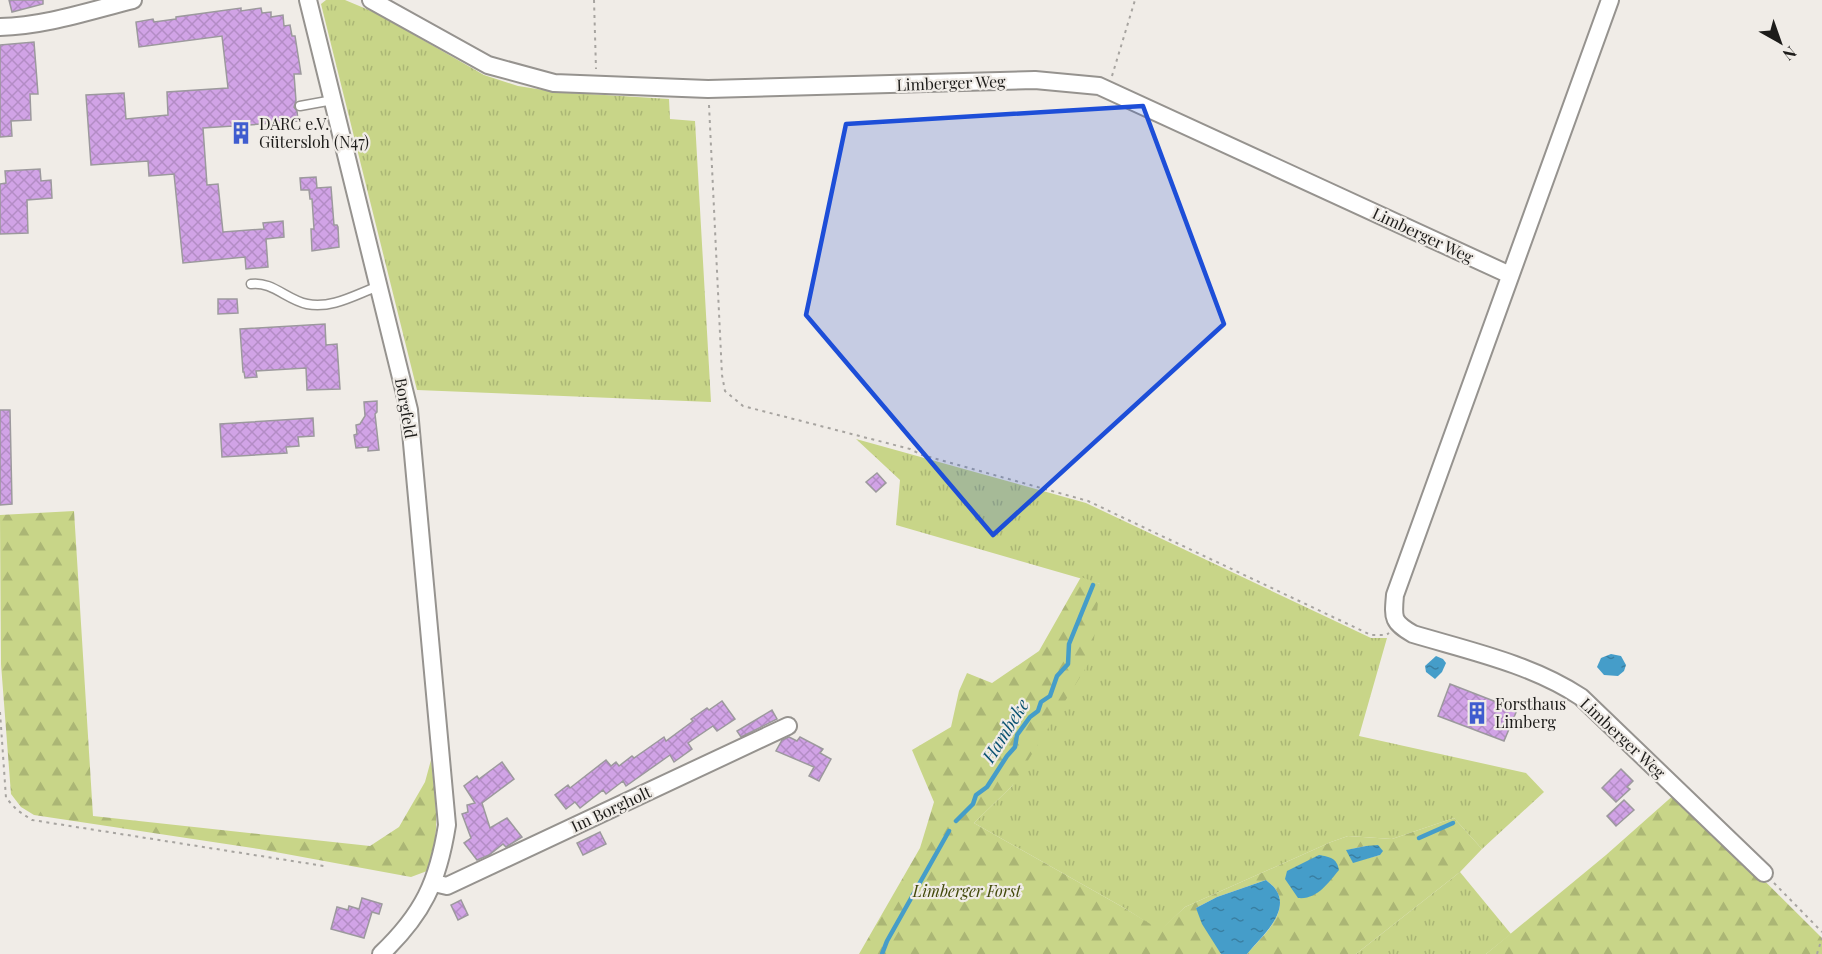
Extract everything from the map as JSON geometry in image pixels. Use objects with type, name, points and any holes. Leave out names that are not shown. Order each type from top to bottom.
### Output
[{"type":"street","points":[[0,27],[20,27],[65,18],[133,0]]},
{"type":"street","name":"Borgfeld","points":[[308,0],[409,410],[447,825],[442,858],[434,883],[413,918],[381,954]]},
{"type":"street","name":"Limberger Weg","points":[[370,0],[488,65],[554,83],[708,89],[1035,80],[1099,86],[1510,275]]},
{"type":"street","points":[[1398,626],[1393,616],[1395,596],[1610,0]]},
{"type":"street","name":"Limberger Weg","points":[[1398,626],[1413,634],[1509,663],[1558,682],[1581,697],[1764,873]]},
{"type":"street","name":"Im Borgholt","points":[[434,883],[447,886],[788,726]]},
{"type":"lane","points":[[300,105],[333,100]]},
{"type":"lane","points":[[251,284],[261,282],[301,302],[313,304],[342,301],[380,286]]},
{"type":"path","points":[[594,0],[596,84]]},
{"type":"path","points":[[1107,90],[1135,0]]},
{"type":"path","points":[[708,89],[722,375],[725,391],[743,406],[910,449],[922,455],[1088,501],[1371,635],[1386,635],[1398,626]]},
{"type":"path","points":[[0,712],[6,798],[17,810],[32,820],[324,866]]},
{"type":"path","points":[[1764,873],[1822,932]]},
{"type":"path","points":[[1817,954],[1822,938]]},
{"type":"highlighted area","points":[[1143,106],[1224,324],[993,535],[806,315],[846,124]]},
{"type":"green space","points":[[326,0],[345,0],[376,13],[484,75],[518,86],[556,92],[669,99],[670,119],[695,121],[711,402],[417,390],[321,4]]},
{"type":"green space","points":[[856,439],[1086,503],[1371,638],[1387,638],[1359,736],[1526,773],[1544,792],[1482,849],[1454,818],[1392,839],[1348,836],[1185,907],[1160,931],[1126,909],[974,823],[1012,786],[1100,584],[896,525],[900,480]]},
{"type":"green space","points":[[74,511],[93,816],[370,846],[399,827],[425,782],[431,760],[436,830],[435,844],[427,871],[411,877],[259,849],[34,815],[21,807],[11,794],[1,664],[0,515]]},
{"type":"green space","name":"Limberger Forst","points":[[1081,577],[1100,584],[1092,658],[1012,786],[974,823],[1160,930],[1185,907],[1348,836],[1392,839],[1454,818],[1482,849],[1460,872],[1356,954],[1247,954],[1272,925],[1280,907],[1280,899],[1276,890],[1266,880],[1217,897],[1196,908],[1221,954],[859,954],[920,848],[934,802],[912,750],[951,727],[959,691],[967,673],[992,683],[1039,651]],"holes":[[[1366,846],[1380,855],[1353,862],[1347,850]]]},
{"type":"green space","points":[[1676,793],[1822,938],[1822,954],[1486,954],[1606,855]]},
{"type":"green space","points":[[1460,872],[1511,934],[1486,954],[1356,954]]},
{"type":"water","points":[[1611,654],[1621,656],[1626,665],[1624,671],[1618,676],[1604,675],[1597,667],[1601,658]]},
{"type":"water","points":[[1436,656],[1446,663],[1442,672],[1435,679],[1426,672],[1425,666]]},
{"type":"water","points":[[1378,845],[1383,851],[1380,855],[1353,863],[1346,850],[1366,846]]},
{"type":"water","points":[[1319,855],[1332,859],[1337,863],[1339,870],[1316,893],[1305,898],[1298,898],[1285,879],[1287,871]]},
{"type":"water","points":[[1266,880],[1280,898],[1277,916],[1266,933],[1247,954],[1221,954],[1202,924],[1196,908],[1217,897]]},
{"type":"building","points":[[9,0],[43,0],[43,4],[12,12]]},
{"type":"building","points":[[241,8],[241,11],[261,8],[262,13],[271,12],[271,17],[283,15],[284,26],[290,25],[292,36],[295,36],[301,74],[294,74],[296,101],[294,107],[298,121],[249,125],[247,135],[241,139],[236,136],[233,126],[203,128],[207,185],[218,184],[223,232],[264,229],[263,223],[283,221],[284,237],[266,239],[268,267],[246,269],[245,257],[183,263],[174,174],[149,176],[148,161],[91,165],[86,95],[124,93],[126,119],[168,115],[167,92],[228,88],[222,36],[139,47],[136,22],[153,19],[154,22]]},
{"type":"building","points":[[34,42],[38,94],[30,94],[31,120],[11,121],[12,136],[0,137],[0,45]]},
{"type":"building","points":[[40,169],[41,181],[51,180],[52,198],[27,200],[28,233],[0,234],[0,184],[6,183],[5,171]]},
{"type":"building","points":[[316,177],[317,188],[331,187],[334,225],[338,227],[339,247],[312,251],[311,229],[314,229],[312,199],[310,199],[309,190],[301,190],[300,178]]},
{"type":"building","points":[[218,299],[237,299],[238,313],[218,314]]},
{"type":"building","points":[[325,324],[326,345],[337,344],[340,389],[307,390],[306,368],[256,371],[257,377],[245,378],[240,329]]},
{"type":"building","points":[[377,401],[375,414],[379,450],[368,451],[368,447],[356,448],[354,435],[357,434],[356,425],[360,424],[365,416],[364,402]]},
{"type":"building","points":[[0,410],[10,410],[12,504],[0,505]]},
{"type":"building","points":[[313,418],[314,436],[298,437],[299,446],[286,447],[287,453],[222,457],[220,424]]},
{"type":"building","points":[[877,473],[886,483],[876,492],[866,482]]},
{"type":"building","name":"Forsthaus Limberg","points":[[1450,684],[1517,710],[1504,741],[1438,716]]},
{"type":"building","points":[[722,701],[735,719],[717,731],[713,726],[688,743],[692,749],[674,762],[670,755],[626,786],[623,781],[606,794],[603,790],[580,808],[575,802],[566,809],[555,795],[568,785],[570,788],[606,760],[611,766],[616,762],[619,766],[664,737],[666,741],[693,721],[691,719]]},
{"type":"building","points":[[772,710],[777,719],[741,737],[737,731]]},
{"type":"building","points":[[789,737],[797,741],[800,737],[823,749],[820,753],[831,759],[819,781],[809,776],[814,767],[776,751],[782,740]]},
{"type":"building","points":[[502,762],[514,779],[482,803],[490,828],[507,818],[522,837],[506,847],[503,844],[489,855],[477,860],[464,843],[471,838],[462,814],[468,812],[467,805],[475,803],[464,786],[477,776],[479,779]]},
{"type":"building","points":[[1621,769],[1633,781],[1627,787],[1630,789],[1616,802],[1602,788]]},
{"type":"building","points":[[1624,800],[1634,810],[1616,826],[1607,816]]},
{"type":"building","points":[[600,832],[606,844],[583,855],[577,843]]},
{"type":"building","points":[[362,898],[382,904],[379,914],[372,912],[364,938],[331,929],[337,907],[348,910],[349,906],[359,909]]},
{"type":"building","points":[[461,900],[468,915],[458,920],[451,905]]},
{"type":"waterway","name":"Hambeke","points":[[956,821],[973,804],[976,795],[987,787],[1015,747],[1017,735],[1030,717],[1038,711],[1041,702],[1050,696],[1057,676],[1068,664],[1069,644],[1093,585]]},
{"type":"waterway","name":"Hambeke","points":[[1419,838],[1453,823]]},
{"type":"waterway","name":"Hambeke","points":[[882,954],[887,941],[949,831]]},
{"type":"place","name":"DARC e.V. Gütersloh (N47)","points":[[241,133]]},
{"type":"place","name":"Forsthaus Limberg","points":[[1477,713]]}]
